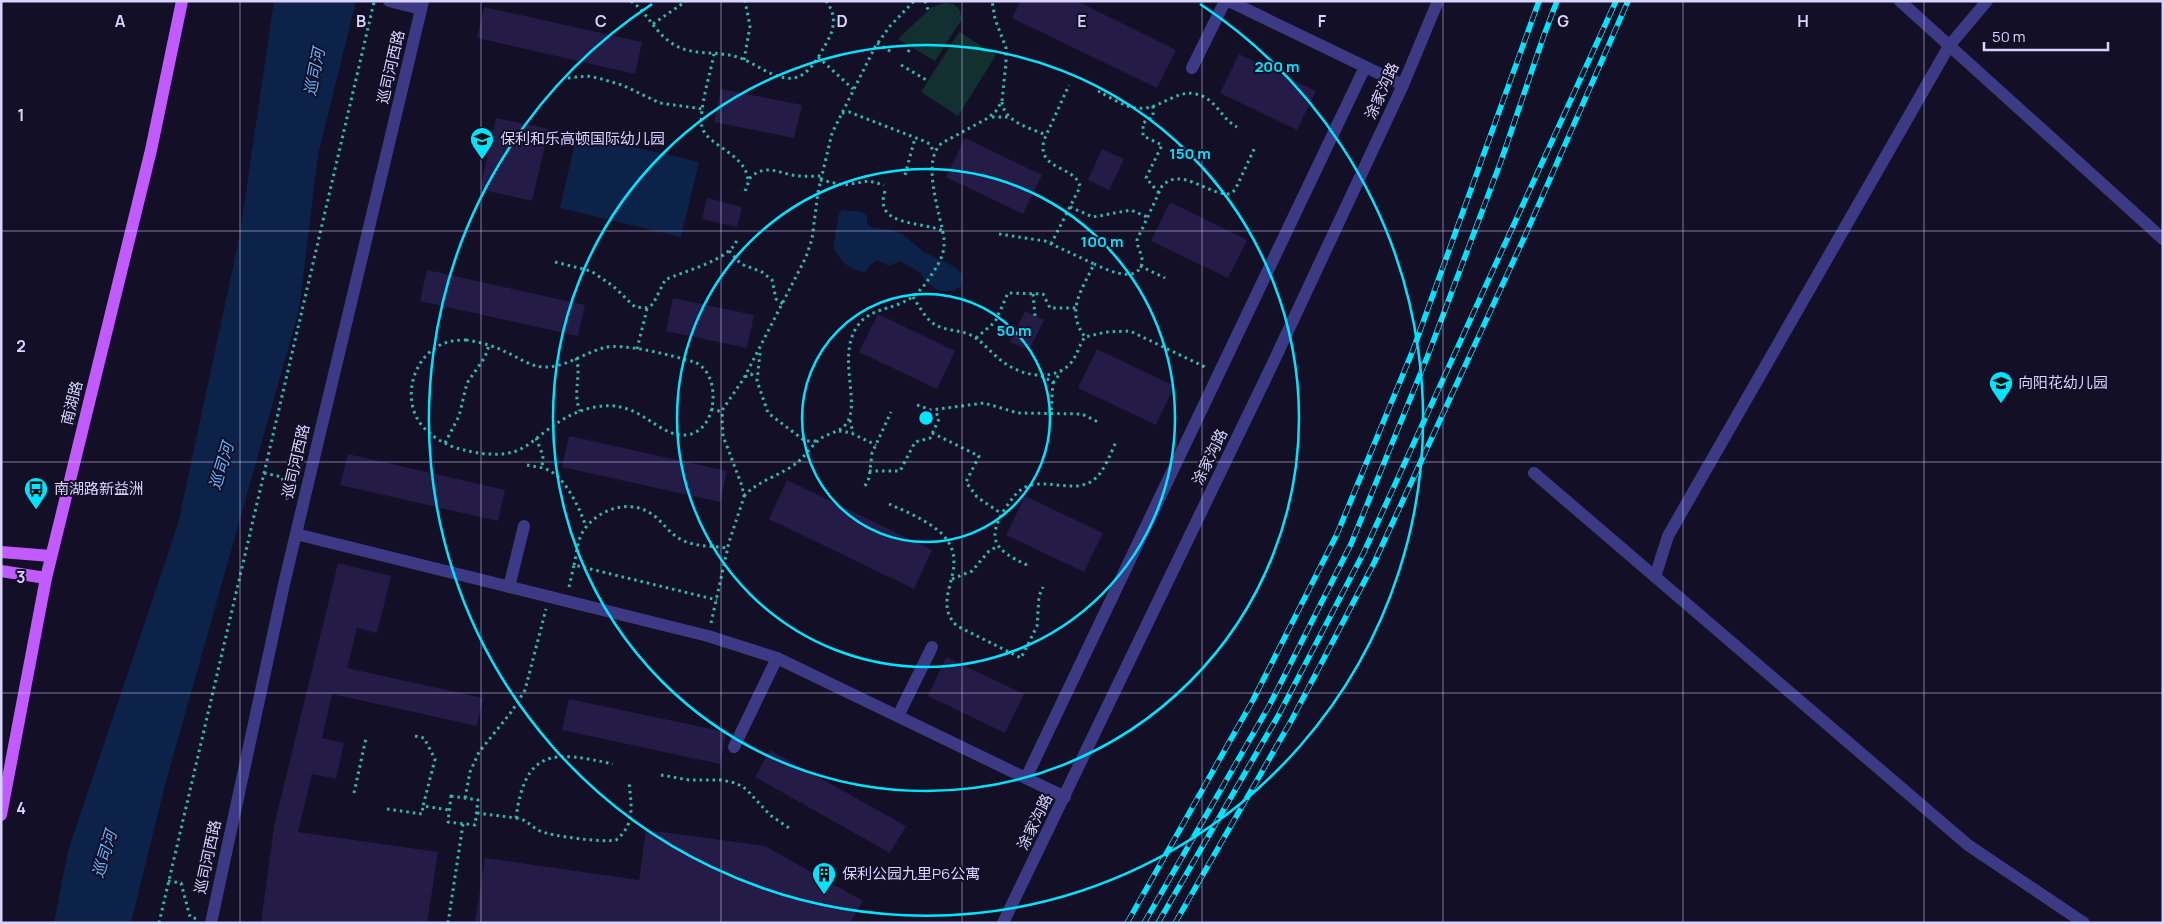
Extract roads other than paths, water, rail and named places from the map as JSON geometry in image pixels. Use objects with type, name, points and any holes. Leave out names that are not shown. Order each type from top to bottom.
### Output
[{"type":"main road","name":"南湖路","points":[[1,815],[46,578],[151,150],[182,1]]},
{"type":"main road","points":[[1,552],[51,556]]},
{"type":"main road","points":[[1,571],[46,578]]},
{"type":"street","points":[[388,1],[422,5]]},
{"type":"street","points":[[1192,68],[1225,1]]},
{"type":"street","points":[[1230,1],[1404,85]]},
{"type":"street","name":"涂家沟路","points":[[1003,923],[1404,85],[1438,1]]},
{"type":"street","points":[[1900,1],[2163,239]]},
{"type":"street","points":[[1655,577],[1668,536],[1948,46],[1987,1]]},
{"type":"street","name":"巡司河西路","points":[[211,922],[296,534],[422,5]]},
{"type":"street","points":[[1026,778],[1365,67]]},
{"type":"street","points":[[1534,473],[1968,845],[2084,923]]},
{"type":"street","points":[[509,587],[524,526]]},
{"type":"street","points":[[296,534],[708,636],[777,658],[1064,797]]},
{"type":"street","points":[[898,716],[932,647]]},
{"type":"street","points":[[734,747],[777,658]]},
{"type":"water","name":"巡司河","points":[[274,1],[356,1],[318,155],[299,310],[165,785],[131,923],[54,923],[68,851],[178,524],[239,239]]},
{"type":"water","points":[[577,134],[699,162],[681,237],[560,208]]},
{"type":"water","points":[[842,210],[862,212],[867,216],[867,223],[870,227],[891,230],[902,234],[924,252],[955,267],[962,275],[961,286],[953,291],[940,291],[926,282],[921,273],[900,261],[889,266],[877,260],[870,265],[866,272],[860,272],[851,268],[839,257],[833,248],[839,214]]},
{"type":"railway","points":[[1127,923],[1253,700],[1337,534],[1413,350],[1539,1]]},
{"type":"railway","points":[[1144,923],[1269,706],[1351,544],[1428,355],[1501,161],[1557,1]]},
{"type":"railway","points":[[1158,923],[1278,716],[1364,552],[1616,1]]},
{"type":"railway","points":[[1175,923],[1291,721],[1374,563],[1524,238],[1628,1]]},
{"type":"place","name":"保利和乐高顿国际幼儿园","points":[[482,160]]},
{"type":"place","name":"向阳花幼儿园","points":[[2001,404]]},
{"type":"place","name":"南湖路新益洲","points":[[36,510]]},
{"type":"place","name":"保利公园九里P6公寓","points":[[824,895]]}]
